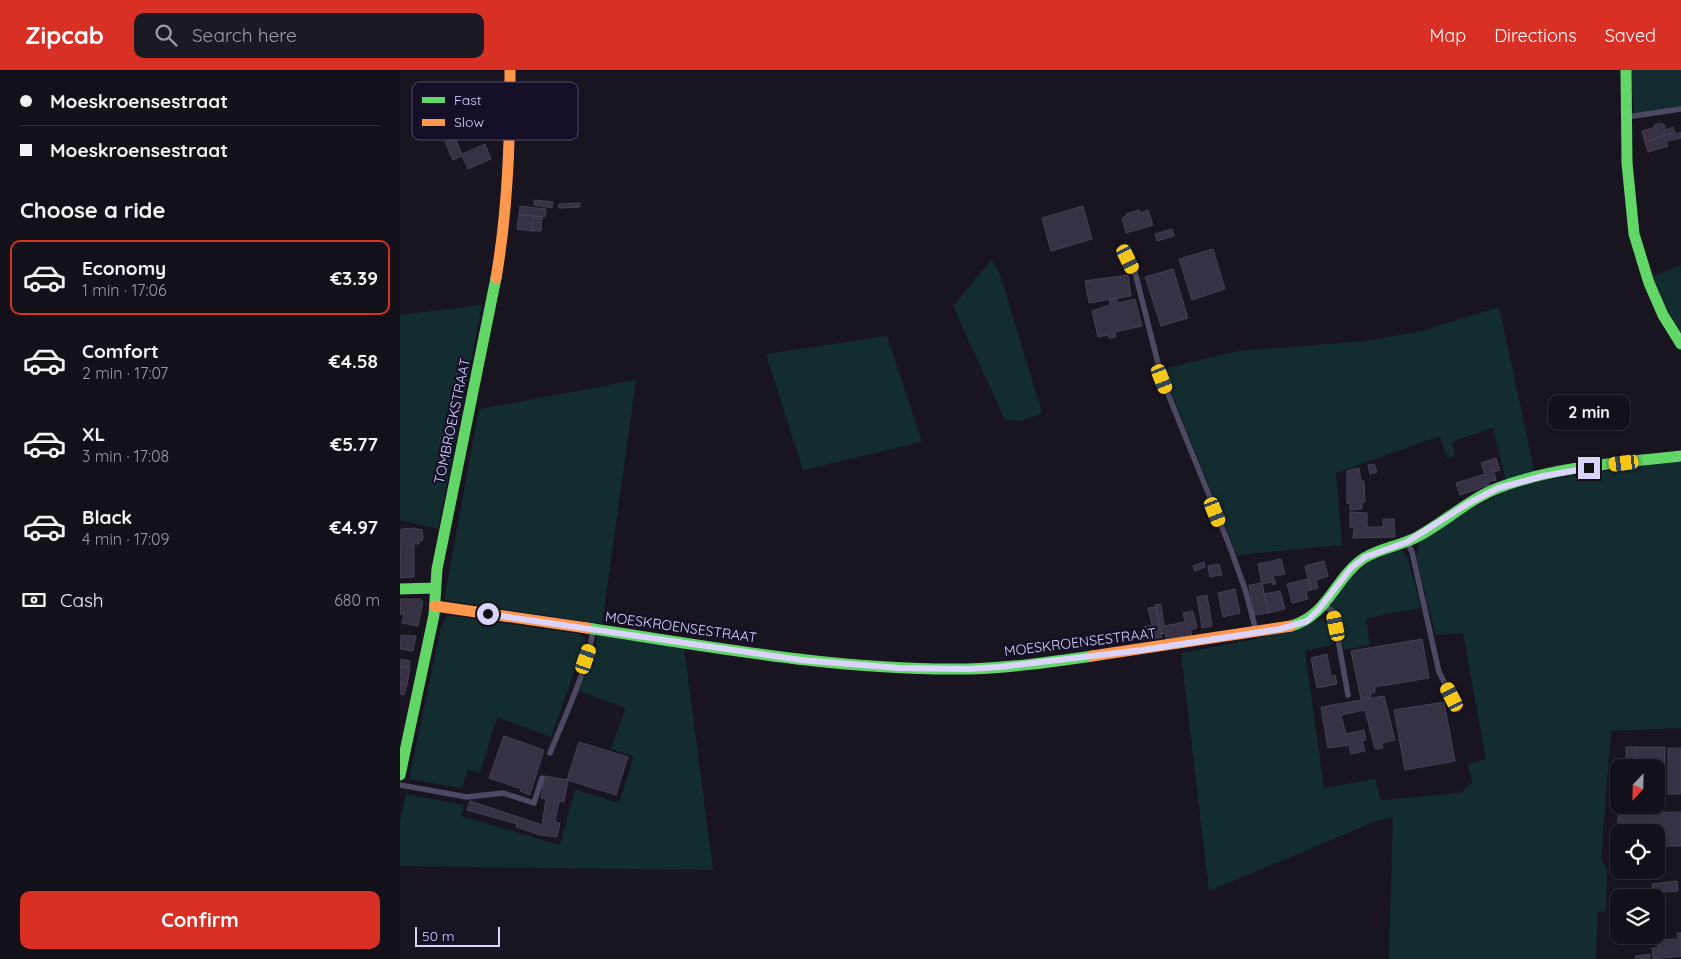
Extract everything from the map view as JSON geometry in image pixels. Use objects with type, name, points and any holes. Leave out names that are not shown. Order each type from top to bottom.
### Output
[{"type":"street","points":[[1626,70],[1627,172],[1634,234],[1649,283],[1663,315],[1681,344]]},
{"type":"street","name":"TOMBROEKSTRAAT","points":[[400,775],[435,606],[435,588],[500,255],[509,140]]},
{"type":"street","name":"MOESKROENSESTRAAT","points":[[435,606],[801,660],[899,668],[968,669],[1040,664],[1256,633],[1280,629],[1307,621],[1351,568],[1365,557],[1407,542],[1467,504],[1498,488],[1543,476],[1681,456]]},
{"type":"street","points":[[400,589],[435,588]]},
{"type":"lane","points":[[1625,117],[1681,109]]},
{"type":"lane","points":[[1122,247],[1136,276],[1162,379],[1230,547],[1246,592],[1256,633]]},
{"type":"lane","points":[[1407,542],[1412,552],[1439,672],[1458,709]]},
{"type":"lane","points":[[1322,605],[1333,611],[1348,695]]},
{"type":"lane","points":[[550,753],[574,694],[593,629]]},
{"type":"lane","points":[[400,785],[467,797],[503,793],[534,803],[542,778]]},
{"type":"green space","points":[[1631,70],[1681,70],[1681,107],[1660,112],[1634,113]]},
{"type":"green space","points":[[992,259],[1000,274],[1042,413],[1022,421],[1005,420],[953,306]]},
{"type":"green space","points":[[1681,265],[1681,336],[1652,277]]},
{"type":"green space","points":[[482,305],[438,529],[400,520],[400,315]]},
{"type":"green space","points":[[1499,307],[1535,474],[1506,481],[1493,428],[1452,442],[1455,456],[1447,458],[1440,436],[1336,473],[1342,545],[1237,555],[1162,369],[1238,351],[1366,341],[1421,331]]},
{"type":"green space","points":[[887,336],[922,442],[803,470],[766,354]]},
{"type":"green space","points":[[636,380],[602,624],[444,600],[479,409]]},
{"type":"green space","points":[[1681,461],[1681,728],[1611,731],[1601,860],[1607,868],[1606,911],[1598,912],[1596,959],[1389,959],[1393,817],[1374,822],[1209,891],[1181,653],[1256,639],[1324,618],[1329,623],[1334,644],[1305,651],[1324,788],[1375,779],[1381,800],[1460,793],[1472,783],[1468,764],[1486,759],[1463,633],[1436,635],[1417,562],[1420,542],[1448,522],[1509,489],[1544,480]]},
{"type":"green space","points":[[1402,549],[1408,560],[1421,608],[1366,618],[1370,645],[1344,650],[1331,606],[1347,581],[1368,562]]},
{"type":"green space","points":[[447,615],[580,634],[586,639],[551,737],[497,717],[480,773],[468,769],[462,788],[409,779],[441,628]]},
{"type":"green space","points":[[598,636],[684,647],[713,870],[400,866],[400,821],[406,794],[464,805],[461,816],[560,845],[575,789],[619,803],[634,756],[611,749],[626,708],[579,691]]},
{"type":"building","points":[[1660,123],[1661,125],[1664,124],[1666,130],[1673,127],[1675,132],[1645,142],[1642,131],[1655,127],[1654,125]]},
{"type":"building","points":[[1675,132],[1676,134],[1681,132],[1681,138],[1666,141],[1668,146],[1648,152],[1645,142]]},
{"type":"building","points":[[456,140],[462,154],[485,144],[491,159],[468,169],[462,156],[453,160],[445,142]]},
{"type":"building","points":[[534,200],[553,202],[552,208],[534,205]]},
{"type":"building","points":[[580,203],[580,207],[559,208],[559,204]]},
{"type":"building","points":[[520,206],[546,209],[545,217],[519,215]]},
{"type":"building","points":[[1083,206],[1092,239],[1051,251],[1042,218]]},
{"type":"building","points":[[1139,210],[1140,213],[1148,210],[1153,225],[1126,233],[1122,218],[1127,216],[1126,214]]},
{"type":"building","points":[[519,215],[534,216],[532,231],[517,229]]},
{"type":"building","points":[[534,216],[542,217],[541,231],[532,231]]},
{"type":"building","points":[[1172,229],[1174,236],[1157,241],[1155,234]]},
{"type":"building","points":[[1213,249],[1225,289],[1192,300],[1179,259]]},
{"type":"building","points":[[1173,269],[1188,318],[1161,326],[1145,277]]},
{"type":"building","points":[[1128,275],[1131,296],[1089,303],[1085,281]]},
{"type":"building","points":[[1116,298],[1118,303],[1135,299],[1142,326],[1115,332],[1116,337],[1112,338],[1109,338],[1108,335],[1098,337],[1092,311],[1110,305],[1109,299]]},
{"type":"building","points":[[1496,458],[1500,470],[1494,472],[1490,460]]},
{"type":"building","points":[[1490,460],[1496,480],[1488,482],[1489,485],[1460,495],[1456,483],[1485,474],[1481,463]]},
{"type":"building","points":[[1374,464],[1377,472],[1370,474],[1368,465]]},
{"type":"building","points":[[1359,468],[1361,481],[1364,481],[1365,502],[1362,503],[1362,509],[1350,510],[1350,503],[1347,504],[1347,471]]},
{"type":"building","points":[[1350,512],[1367,513],[1367,527],[1383,527],[1383,519],[1394,519],[1395,537],[1353,538],[1354,528],[1350,527]]},
{"type":"building","points":[[414,528],[422,530],[423,538],[422,541],[419,541],[419,544],[414,544],[414,577],[400,578],[401,529]]},
{"type":"building","points":[[1281,559],[1285,574],[1273,576],[1276,584],[1273,585],[1272,582],[1262,584],[1258,564]]},
{"type":"building","points":[[1324,561],[1328,576],[1316,580],[1318,588],[1311,590],[1305,566]]},
{"type":"building","points":[[1204,562],[1205,567],[1195,571],[1193,566]]},
{"type":"building","points":[[1219,564],[1222,575],[1210,577],[1208,566]]},
{"type":"building","points":[[1308,579],[1311,590],[1306,591],[1308,599],[1292,603],[1287,584]]},
{"type":"building","points":[[1262,583],[1268,613],[1255,615],[1249,585]]},
{"type":"building","points":[[1235,589],[1240,613],[1223,617],[1218,593]]},
{"type":"building","points":[[1280,591],[1285,609],[1268,613],[1264,594]]},
{"type":"building","points":[[1207,595],[1212,626],[1202,628],[1197,597]]},
{"type":"building","points":[[400,599],[421,599],[423,602],[418,626],[402,623],[404,615],[400,614]]},
{"type":"building","points":[[1161,604],[1164,626],[1185,622],[1183,613],[1193,611],[1197,628],[1190,630],[1192,636],[1167,641],[1165,633],[1161,634],[1155,605]]},
{"type":"building","points":[[1156,607],[1162,637],[1153,639],[1153,636],[1148,638],[1144,627],[1152,625],[1148,608]]},
{"type":"building","points":[[401,635],[416,636],[413,651],[400,649]]},
{"type":"building","points":[[1422,639],[1429,678],[1375,687],[1375,692],[1370,694],[1371,697],[1361,699],[1351,651]]},
{"type":"building","points":[[1327,654],[1331,676],[1335,675],[1337,684],[1317,688],[1311,658]]},
{"type":"building","points":[[401,659],[410,661],[409,667],[400,666]]},
{"type":"building","points":[[400,666],[410,668],[407,684],[400,683]]},
{"type":"building","points":[[400,683],[407,684],[404,695],[400,694]]},
{"type":"building","points":[[1384,696],[1395,740],[1382,743],[1383,748],[1375,749],[1365,710],[1341,715],[1346,734],[1364,730],[1366,740],[1362,741],[1365,751],[1351,754],[1349,745],[1328,748],[1321,707]]},
{"type":"building","points":[[1444,702],[1455,761],[1405,770],[1394,710]]},
{"type":"building","points":[[504,736],[544,750],[530,795],[520,791],[521,789],[489,778]]},
{"type":"building","points":[[579,742],[628,757],[616,795],[567,780]]},
{"type":"building","points":[[1626,747],[1636,747],[1636,759],[1626,759]]},
{"type":"building","points":[[1637,747],[1665,747],[1665,759],[1637,759]]},
{"type":"building","points":[[1668,748],[1681,748],[1681,794],[1668,794]]},
{"type":"building","points":[[545,776],[568,780],[564,802],[559,801],[555,822],[560,823],[557,837],[540,835],[516,827],[517,824],[467,810],[470,801],[542,825],[546,799],[541,798]]},
{"type":"building","points":[[1681,812],[1681,846],[1665,846],[1665,824],[1618,824],[1618,814]]},
{"type":"building","points":[[1677,881],[1678,891],[1665,892],[1665,889],[1653,889],[1652,884]]},
{"type":"building","points":[[1677,933],[1681,933],[1681,956],[1653,959],[1652,948],[1658,948],[1658,944],[1665,944],[1665,940],[1678,939]]},
{"type":"building","points":[[1650,954],[1650,959],[1636,959],[1635,956]]},
{"type":"traffic: fast","points":[[1626,70],[1627,163],[1634,234],[1649,283],[1663,315],[1681,344]]},
{"type":"traffic: fast","points":[[400,775],[434,615],[437,569],[496,278]]},
{"type":"traffic: fast","points":[[1291,626],[1304,621],[1314,614],[1354,566],[1364,558],[1417,537],[1467,504],[1498,488],[1565,470],[1681,456]]},
{"type":"traffic: fast","points":[[400,589],[435,588]]},
{"type":"traffic: fast","points":[[587,628],[729,650],[824,662],[919,669],[983,668],[1092,656]]},
{"type":"traffic: slow","points":[[510,70],[510,82]]},
{"type":"traffic: slow","points":[[496,278],[503,226],[509,140]]},
{"type":"traffic: slow","points":[[435,606],[587,628]]},
{"type":"traffic: slow","points":[[1092,656],[1291,626]]},
{"type":"route","points":[[488,614],[801,660],[899,668],[968,669],[1030,665],[1280,629],[1307,621],[1319,609],[1351,568],[1365,557],[1407,542],[1467,504],[1498,488],[1543,476],[1589,468]]}]
